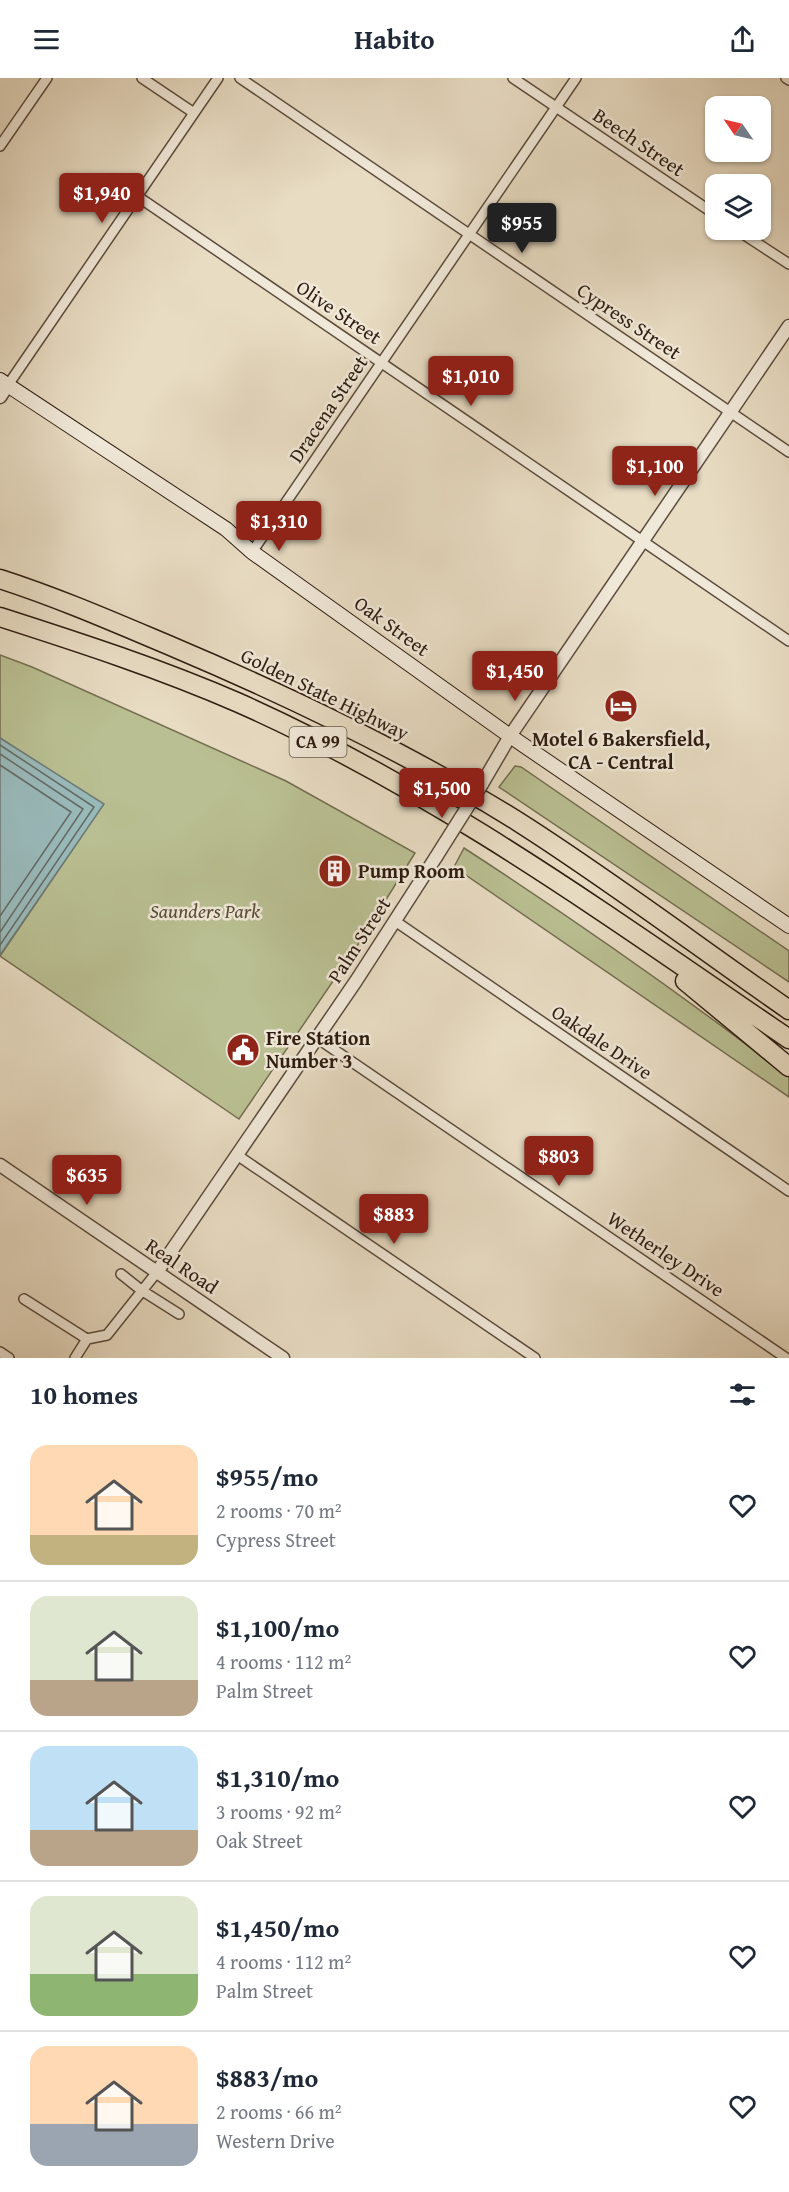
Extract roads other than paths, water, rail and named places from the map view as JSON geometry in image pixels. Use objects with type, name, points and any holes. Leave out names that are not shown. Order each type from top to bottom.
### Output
[{"type":"highway","name":"Golden State Highway","points":[[0,579],[71,604],[255,682],[313,709],[438,775],[517,822],[789,1010]]},
{"type":"highway","name":"CA 99","points":[[0,617],[118,655],[241,704],[439,806],[528,860],[789,1039]]},
{"type":"highway","points":[[611,918],[789,1066]]},
{"type":"main road","name":"Oak Street","points":[[3,388],[226,529],[252,552],[510,736],[789,926]]},
{"type":"street","points":[[0,146],[47,78]]},
{"type":"street","points":[[142,78],[194,113]]},
{"type":"street","points":[[3,388],[218,78]]},
{"type":"street","name":"Cypress Street","points":[[240,78],[789,452]]},
{"type":"street","name":"Beech Street","points":[[513,78],[705,208]]},
{"type":"street","name":"Dracena Street","points":[[252,552],[576,78]]},
{"type":"street","name":"Olive Street","points":[[137,196],[789,641]]},
{"type":"street","points":[[752,240],[789,264]]},
{"type":"street","name":"Palm Street","points":[[157,1272],[395,921],[510,736],[789,327]]},
{"type":"street","name":"Oakdale Drive","points":[[395,921],[789,1191]]},
{"type":"street","name":"Wetherley Drive","points":[[317,1038],[787,1357]]},
{"type":"street","points":[[237,1155],[535,1358]]},
{"type":"street","name":"Real Road","points":[[0,1165],[283,1358]]},
{"type":"street","points":[[24,1299],[87,1339],[107,1335],[157,1272]]},
{"type":"street","points":[[121,1274],[141,1290],[179,1314]]},
{"type":"street","points":[[75,1358],[87,1339]]},
{"type":"street","points":[[0,1352],[9,1358]]},
{"type":"water","points":[[0,738],[104,804],[0,955]]},
{"type":"place","name":"Motel 6 Bakersfield, CA - Central","points":[[621,706]]},
{"type":"place","name":"Pump Room","points":[[335,871]]},
{"type":"place","name":"Fire Station Number 3","points":[[243,1050]]},
{"type":"park label","name":"Saunders Park","points":[[205,911]]}]
